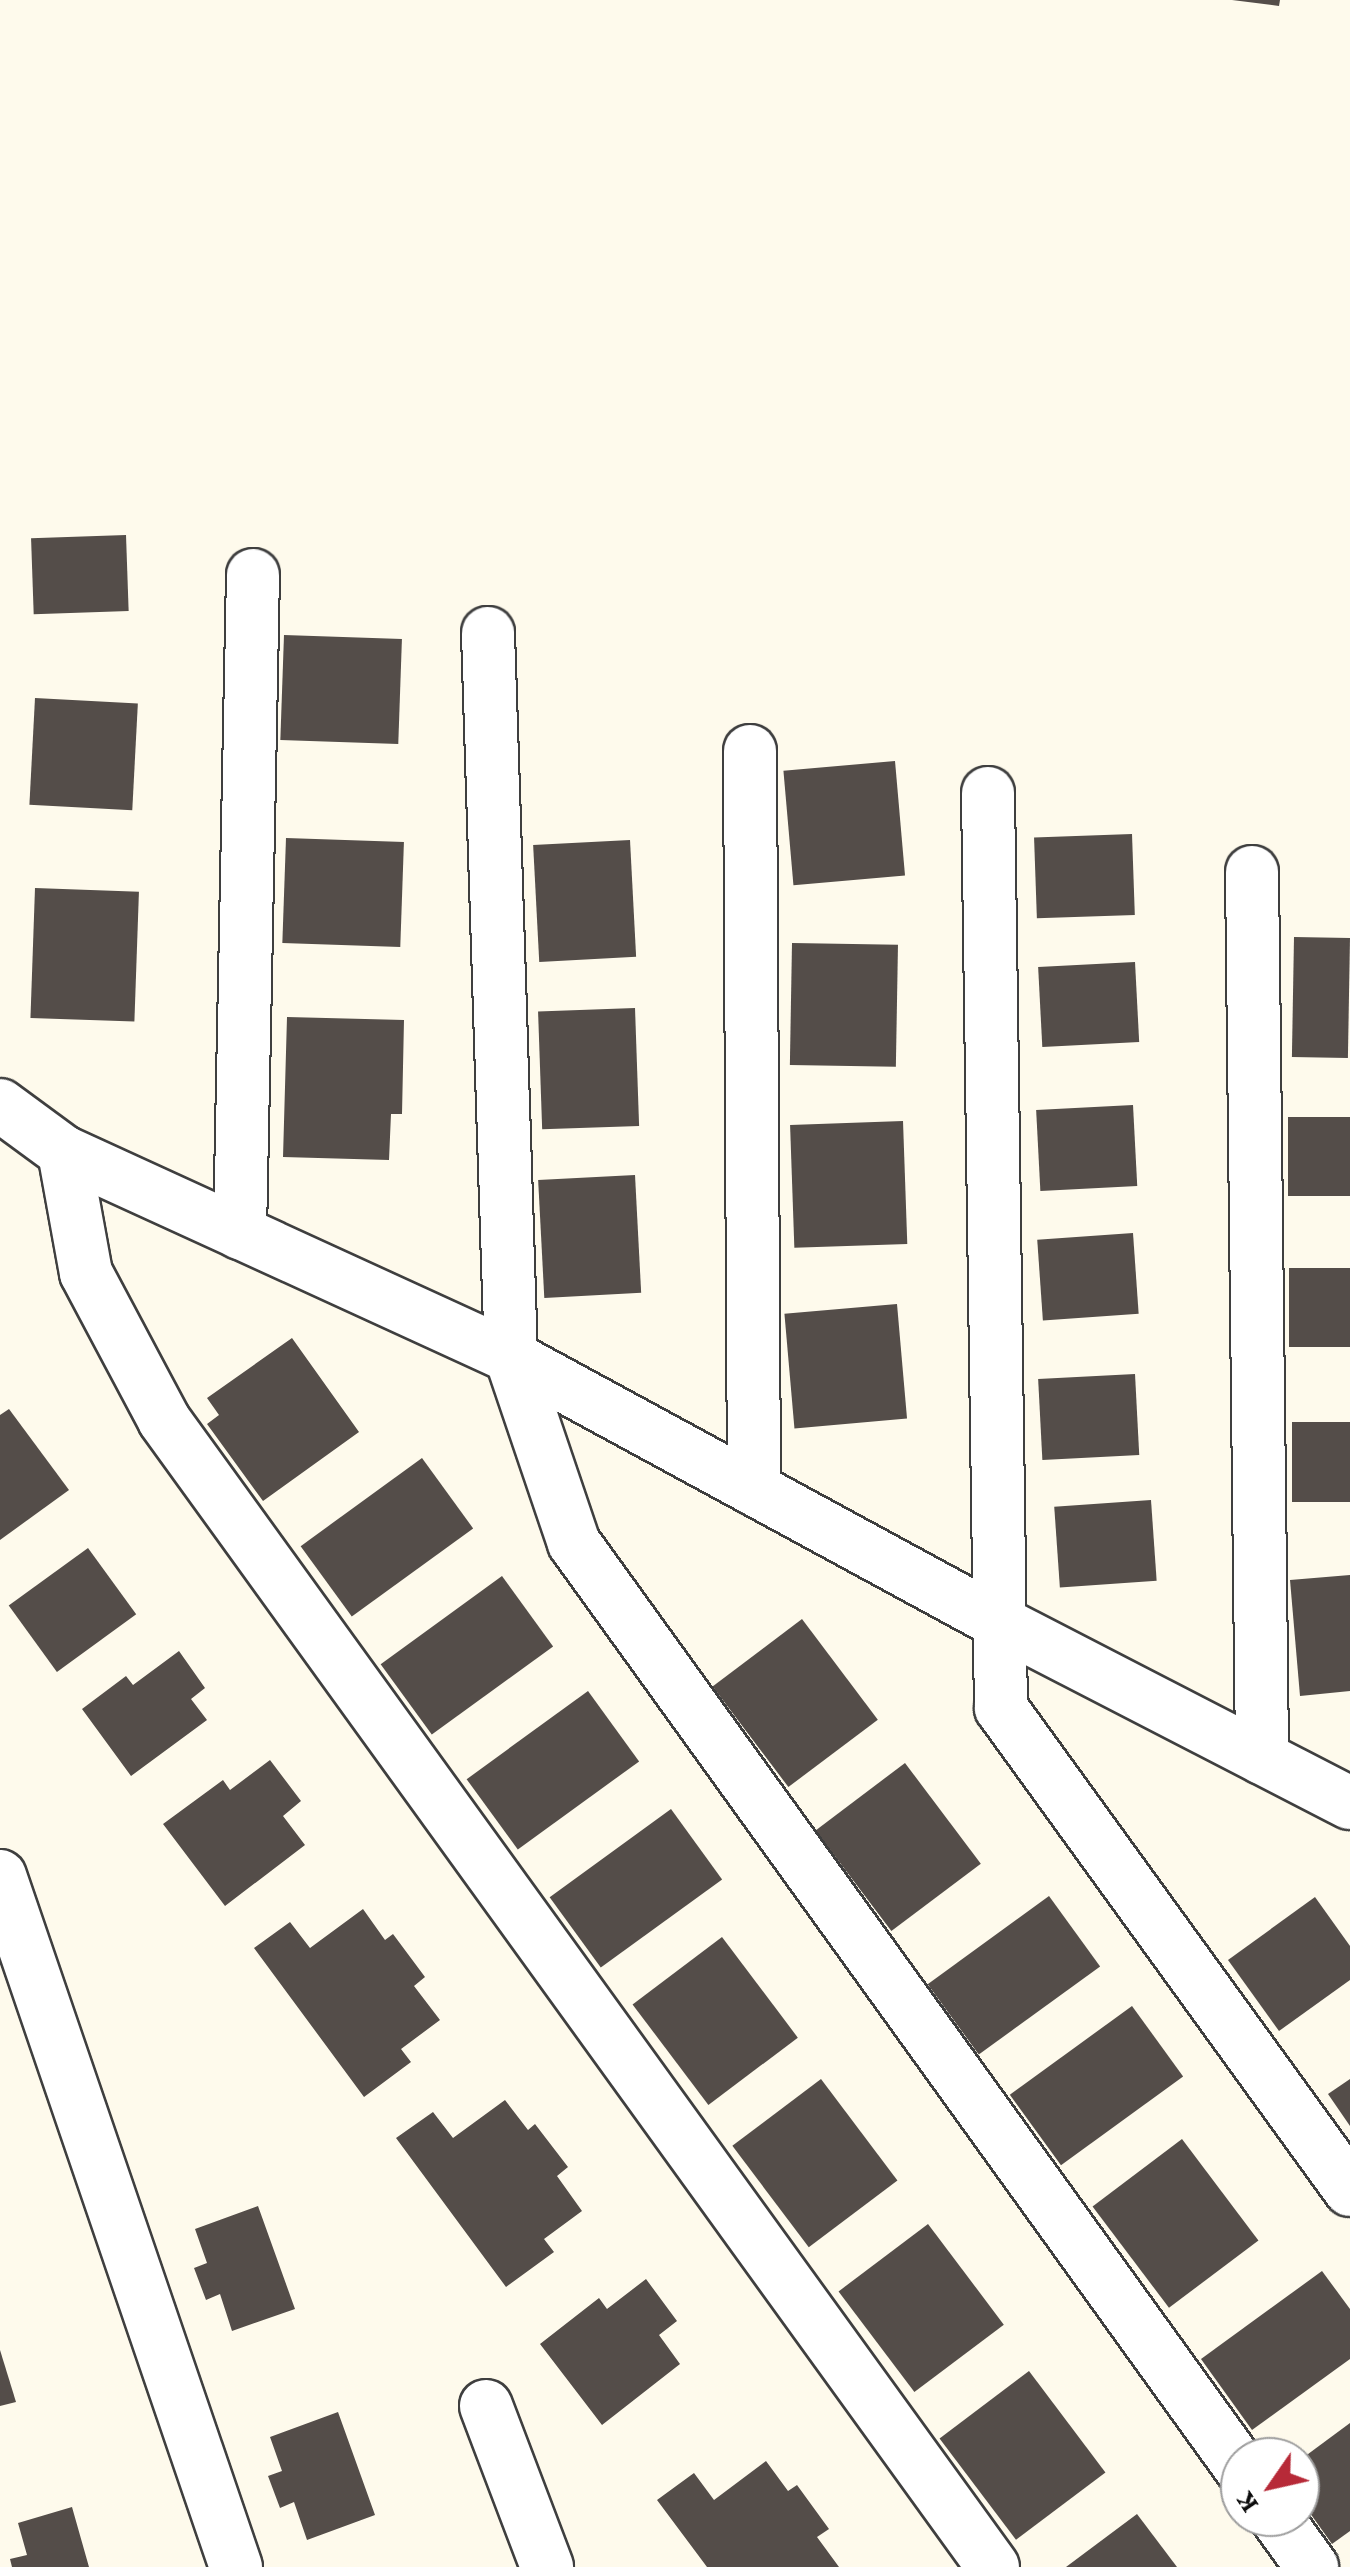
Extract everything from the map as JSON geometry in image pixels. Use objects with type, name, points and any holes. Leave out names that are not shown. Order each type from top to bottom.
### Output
[{"type":"street","points":[[240,1232],[253,575]]},
{"type":"street","points":[[488,633],[511,1357],[574,1543],[1220,2439]]},
{"type":"street","points":[[750,751],[754,1489]]},
{"type":"street","points":[[988,792],[995,1620],[1000,1708],[1350,2190]]},
{"type":"street","points":[[1252,872],[1262,1758]]},
{"type":"street","points":[[0,1105],[64,1152],[511,1357],[995,1620],[1350,1803]]},
{"type":"street","points":[[64,1152],[86,1273],[164,1420],[993,2567]]},
{"type":"street","points":[[0,1876],[236,2567]]},
{"type":"street","points":[[486,2406],[547,2567]]},
{"type":"street","points":[[1290,2537],[1312,2567]]},
{"type":"building","points":[[1232,0],[1280,0],[1279,6]]},
{"type":"building","points":[[126,535],[129,611],[34,614],[31,538]]},
{"type":"building","points":[[284,635],[402,639],[398,744],[280,740]]},
{"type":"building","points":[[35,698],[138,703],[132,810],[29,805]]},
{"type":"building","points":[[895,761],[905,876],[793,885],[783,771]]},
{"type":"building","points":[[1132,834],[1135,915],[1037,918],[1034,837]]},
{"type":"building","points":[[286,838],[404,842],[400,947],[282,943]]},
{"type":"building","points":[[630,840],[636,957],[539,962],[533,845]]},
{"type":"building","points":[[35,888],[139,892],[134,1022],[30,1018]]},
{"type":"building","points":[[1294,937],[1350,938],[1348,1058],[1292,1057]]},
{"type":"building","points":[[792,943],[898,945],[896,1067],[790,1065]]},
{"type":"building","points":[[1135,962],[1139,1042],[1042,1047],[1038,967]]},
{"type":"building","points":[[635,1008],[639,1126],[542,1129],[538,1011]]},
{"type":"building","points":[[287,1017],[404,1020],[402,1114],[391,1114],[389,1160],[283,1157]]},
{"type":"building","points":[[1133,1105],[1137,1186],[1040,1191],[1036,1110]]},
{"type":"building","points":[[1288,1117],[1350,1117],[1350,1196],[1288,1196]]},
{"type":"building","points":[[903,1121],[907,1244],[794,1248],[790,1125]]},
{"type":"building","points":[[635,1175],[641,1293],[544,1298],[538,1180]]},
{"type":"building","points":[[1133,1233],[1139,1314],[1043,1320],[1037,1240]]},
{"type":"building","points":[[1289,1268],[1350,1268],[1350,1347],[1289,1347]]},
{"type":"building","points":[[897,1304],[907,1419],[794,1428],[784,1314]]},
{"type":"building","points":[[292,1338],[359,1432],[263,1501],[207,1424],[219,1415],[207,1398]]},
{"type":"building","points":[[1135,1374],[1139,1455],[1042,1460],[1038,1379]]},
{"type":"building","points":[[9,1409],[69,1490],[0,1540],[0,1415]]},
{"type":"building","points":[[1292,1422],[1350,1422],[1350,1502],[1292,1502]]},
{"type":"building","points":[[422,1458],[473,1528],[352,1617],[301,1546]]},
{"type":"building","points":[[1151,1500],[1157,1581],[1060,1588],[1054,1507]]},
{"type":"building","points":[[88,1548],[136,1614],[57,1672],[9,1606]]},
{"type":"building","points":[[1350,1575],[1350,1691],[1300,1696],[1290,1580]]},
{"type":"building","points":[[502,1576],[553,1646],[432,1735],[381,1664]]},
{"type":"building","points":[[802,1619],[878,1720],[788,1787],[713,1686]]},
{"type":"building","points":[[179,1651],[205,1688],[191,1699],[207,1720],[131,1776],[82,1709],[126,1676],[133,1685]]},
{"type":"building","points":[[588,1691],[639,1761],[518,1850],[467,1779]]},
{"type":"building","points":[[270,1760],[301,1801],[283,1816],[305,1845],[225,1906],[163,1824],[223,1780],[230,1790]]},
{"type":"building","points":[[905,1763],[981,1864],[891,1931],[816,1830]]},
{"type":"building","points":[[671,1809],[722,1879],[601,1968],[550,1897]]},
{"type":"building","points":[[1049,1896],[1100,1966],[979,2055],[928,1984]]},
{"type":"building","points":[[1315,1897],[1350,1946],[1350,1980],[1279,2031],[1228,1960]]},
{"type":"building","points":[[363,1909],[385,1940],[393,1934],[425,1977],[414,1986],[440,2020],[401,2049],[411,2062],[364,2097],[254,1948],[290,1922],[310,1948]]},
{"type":"building","points":[[722,1937],[798,2038],[708,2105],[633,2004]]},
{"type":"building","points":[[1132,2006],[1183,2076],[1061,2165],[1010,2095]]},
{"type":"building","points":[[821,2079],[897,2180],[809,2247],[732,2146]]},
{"type":"building","points":[[1350,2079],[1350,2126],[1328,2094]]},
{"type":"building","points":[[505,2100],[528,2130],[535,2124],[568,2167],[557,2176],[582,2211],[544,2239],[554,2252],[506,2287],[396,2138],[433,2112],[453,2138]]},
{"type":"building","points":[[1182,2139],[1258,2240],[1169,2308],[1093,2206]]},
{"type":"building","points":[[258,2206],[295,2309],[232,2331],[220,2294],[206,2300],[194,2268],[207,2263],[195,2229]]},
{"type":"building","points":[[928,2224],[1004,2325],[914,2392],[839,2291]]},
{"type":"building","points":[[1322,2271],[1350,2309],[1350,2359],[1252,2430],[1201,2359]]},
{"type":"building","points":[[646,2279],[677,2321],[659,2335],[680,2364],[602,2425],[540,2344],[599,2298],[607,2309]]},
{"type":"building","points":[[0,2350],[16,2402],[0,2406]]},
{"type":"building","points":[[1029,2371],[1105,2472],[1016,2540],[940,2438]]},
{"type":"building","points":[[338,2412],[375,2515],[307,2540],[294,2502],[280,2508],[268,2476],[282,2471],[270,2437]]},
{"type":"building","points":[[1350,2423],[1350,2531],[1332,2544],[1320,2527],[1320,2445]]},
{"type":"building","points":[[766,2461],[788,2491],[797,2485],[829,2529],[817,2537],[839,2567],[707,2567],[657,2500],[694,2473],[714,2500]]},
{"type":"building","points":[[72,2507],[89,2567],[12,2567],[10,2559],[27,2555],[18,2523]]},
{"type":"building","points":[[1137,2514],[1177,2567],[1066,2567]]}]
